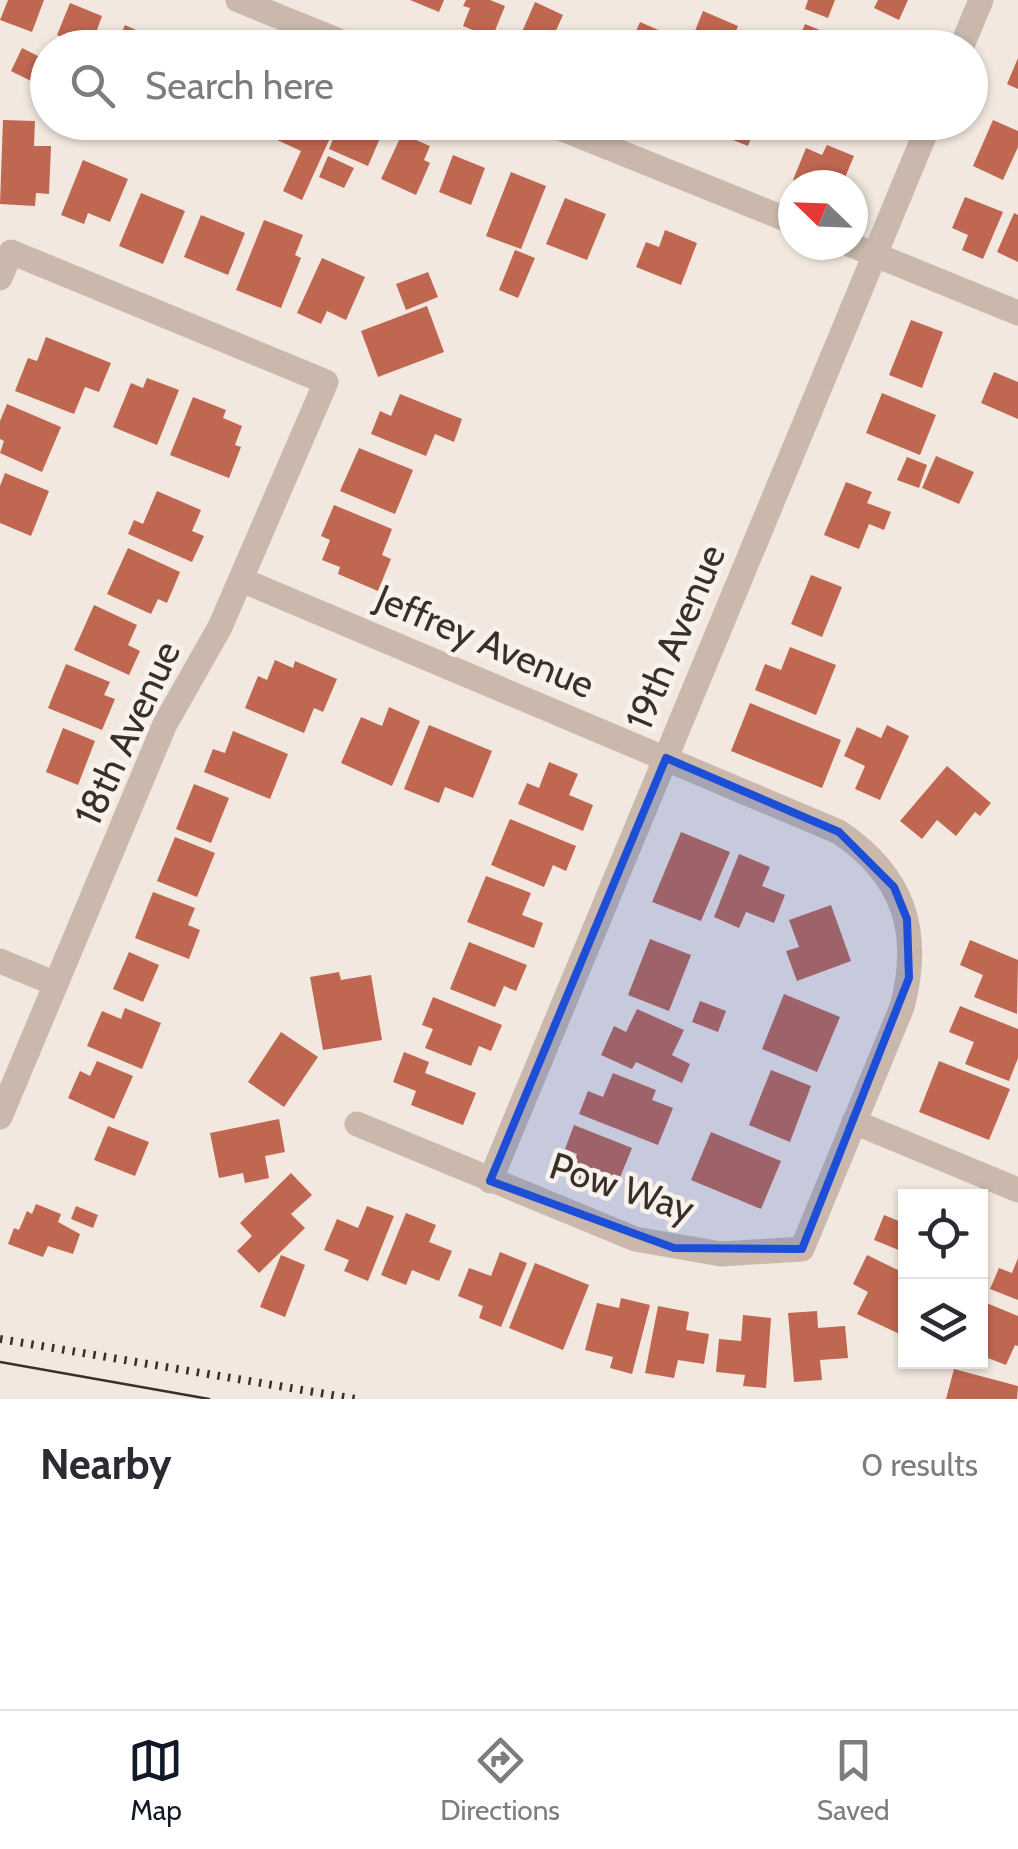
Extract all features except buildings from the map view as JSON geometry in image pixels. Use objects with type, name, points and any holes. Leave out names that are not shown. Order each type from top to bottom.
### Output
[{"type":"street","points":[[238,0],[312,30]]},
{"type":"street","points":[[969,30],[981,0]]},
{"type":"street","points":[[590,140],[778,216]]},
{"type":"street","name":"19th Avenue","points":[[868,240],[921,140]]},
{"type":"street","name":"18th Avenue","points":[[0,278],[11,252],[326,382],[220,627],[165,724],[0,1118]]},
{"type":"street","points":[[868,252],[1018,313]]},
{"type":"street","name":"19th Avenue","points":[[490,1181],[666,758],[859,260]]},
{"type":"street","name":"Jeffrey Avenue","points":[[242,580],[839,832],[864,848],[894,887],[907,919],[910,978],[902,1007],[854,1122]]},
{"type":"street","points":[[0,961],[56,984]]},
{"type":"street","points":[[854,1122],[1018,1190]]},
{"type":"street","name":"Pow Way","points":[[357,1124],[610,1231],[674,1248],[721,1254],[802,1249],[854,1122]]},
{"type":"highlighted area","points":[[666,758],[839,832],[894,887],[907,919],[909,978],[802,1249],[674,1248],[490,1181]]},
{"type":"tram line","points":[[0,1362],[209,1399]]},
{"type":"railway","points":[[0,1339],[356,1399]]}]
